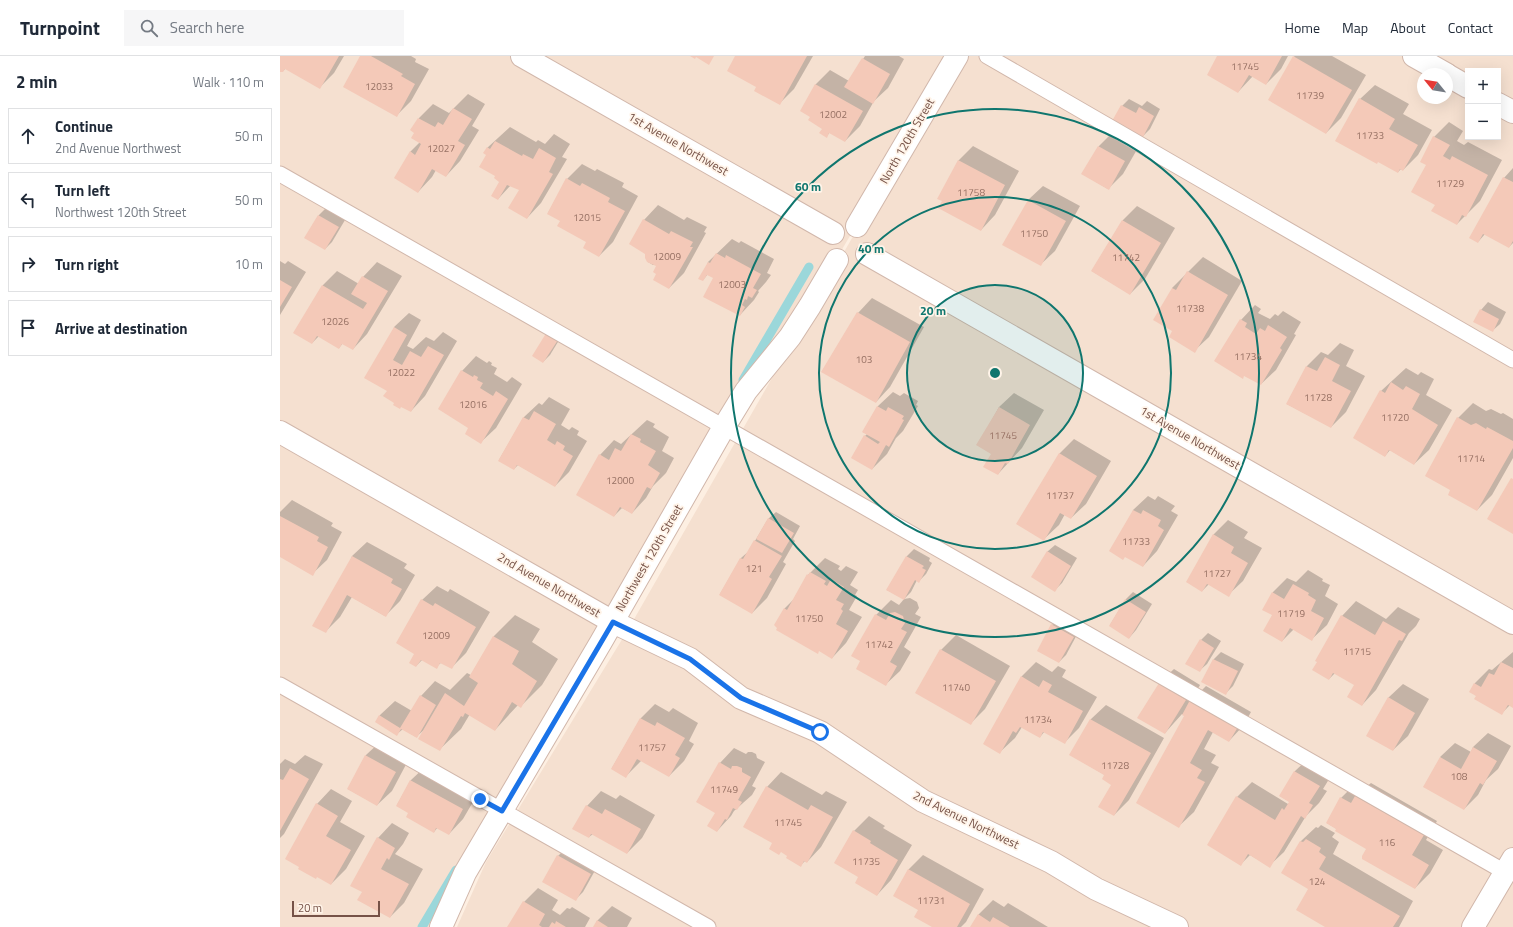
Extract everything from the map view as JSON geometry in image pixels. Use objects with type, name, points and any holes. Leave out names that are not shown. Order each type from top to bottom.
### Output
[{"type":"street","name":"1st Avenue Northwest","points":[[522,56],[833,233]]},
{"type":"street","name":"North 120th Street","points":[[857,226],[957,56]]},
{"type":"street","points":[[1414,56],[1435,68]]},
{"type":"street","points":[[1453,78],[1465,84]]},
{"type":"street","points":[[1501,106],[1513,112]]},
{"type":"street","points":[[848,224],[857,226],[866,233],[869,239],[867,254],[859,262],[853,264],[847,264],[837,260],[831,253],[829,247],[829,241],[833,233],[841,226],[848,224]]},
{"type":"street","name":"1st Avenue Northwest","points":[[867,254],[1513,623]]},
{"type":"street","name":"Northwest 120th Street","points":[[442,927],[465,873],[613,622],[724,427],[746,391],[790,337],[837,260]]},
{"type":"street","name":"2nd Avenue Northwest","points":[[280,432],[613,622],[690,659],[741,698],[820,732],[923,801],[1051,862],[1096,890],[1177,927]]},
{"type":"street","points":[[1473,927],[1509,865]]},
{"type":"lane","points":[[987,56],[1513,360]]},
{"type":"lane","points":[[280,174],[724,427],[1509,865]]},
{"type":"lane","points":[[280,685],[708,927]]},
{"type":"shaded area","points":[[280,56],[949,56],[854,229],[634,604],[433,927],[280,927]]},
{"type":"shaded area","points":[[958,56],[1513,56],[1513,927],[457,927],[486,862],[629,628]]},
{"type":"building","points":[[280,56],[339,56],[320,89],[285,69],[283,72],[280,72]]},
{"type":"building","points":[[360,56],[371,56],[403,74],[401,76],[415,84],[397,117],[343,87]]},
{"type":"building","points":[[690,56],[714,56],[709,65],[696,57],[695,59]]},
{"type":"building","points":[[735,56],[807,56],[780,105],[754,91],[756,87],[727,71]]},
{"type":"building","points":[[1217,56],[1282,56],[1266,85],[1249,75],[1238,93],[1207,75]]},
{"type":"building","points":[[1293,56],[1352,90],[1326,134],[1268,100]]},
{"type":"building","points":[[862,58],[890,74],[873,104],[844,87]]},
{"type":"building","points":[[815,84],[863,111],[845,142],[829,133],[827,138],[819,133],[822,129],[808,120],[810,117],[800,111]]},
{"type":"building","points":[[1359,98],[1395,119],[1389,129],[1418,145],[1403,171],[1400,169],[1398,173],[1378,162],[1377,164],[1335,141]]},
{"type":"building","points":[[1121,105],[1136,113],[1139,107],[1154,116],[1143,137],[1112,121]]},
{"type":"building","points":[[453,108],[472,119],[458,141],[465,145],[446,177],[432,169],[418,193],[394,178],[410,151],[415,155],[421,144],[411,138],[414,133],[410,130],[418,118],[435,127],[438,122],[443,125]]},
{"type":"building","points":[[1433,136],[1450,145],[1443,156],[1450,160],[1452,156],[1488,175],[1466,217],[1462,215],[1457,225],[1431,211],[1435,205],[1411,192],[1426,165],[1420,162]]},
{"type":"building","points":[[495,141],[522,156],[523,154],[533,159],[539,148],[556,158],[549,172],[553,174],[527,219],[508,208],[519,190],[507,185],[498,200],[491,196],[499,182],[494,178],[495,176],[479,167],[486,155],[483,153],[487,147],[490,149]]},
{"type":"building","points":[[1098,146],[1125,161],[1109,190],[1081,174]]},
{"type":"building","points":[[958,160],[1005,185],[981,231],[938,208],[942,201],[937,199]]},
{"type":"building","points":[[1503,177],[1513,182],[1513,241],[1509,248],[1483,234],[1478,243],[1469,238]]},
{"type":"building","points":[[566,178],[580,186],[582,183],[610,198],[608,202],[625,211],[599,257],[583,248],[586,242],[557,226],[560,221],[547,214]]},
{"type":"building","points":[[1028,200],[1066,221],[1041,266],[1002,245]]},
{"type":"building","points":[[318,215],[339,227],[325,250],[304,238]]},
{"type":"building","points":[[643,219],[669,234],[671,231],[693,242],[690,247],[693,247],[669,289],[653,280],[656,274],[653,272],[656,266],[647,262],[645,254],[629,244]]},
{"type":"building","points":[[1122,220],[1161,243],[1130,295],[1091,271]]},
{"type":"building","points":[[716,253],[725,258],[726,255],[761,274],[753,288],[757,290],[752,298],[748,296],[747,300],[745,299],[742,305],[745,307],[740,316],[703,297],[713,278],[707,275],[703,281],[698,279],[708,262],[710,263]]},
{"type":"building","points":[[1187,271],[1228,295],[1195,353],[1169,337],[1172,331],[1153,320],[1172,288],[1176,290]]},
{"type":"building","points":[[362,276],[388,291],[353,350],[342,344],[339,349],[317,336],[312,344],[293,333],[322,285],[363,309],[367,303],[351,294]]},
{"type":"building","points":[[280,280],[292,287],[280,307]]},
{"type":"building","points":[[1480,309],[1499,319],[1493,332],[1473,322]]},
{"type":"building","points":[[857,312],[910,342],[876,403],[821,372]]},
{"type":"building","points":[[1240,319],[1247,323],[1245,327],[1256,334],[1260,328],[1265,331],[1268,325],[1287,337],[1280,348],[1282,350],[1261,385],[1244,376],[1243,379],[1214,361]]},
{"type":"building","points":[[394,327],[407,335],[393,360],[402,365],[410,351],[421,357],[428,346],[444,355],[411,412],[393,405],[394,403],[383,396],[387,391],[364,378]]},
{"type":"building","points":[[549,334],[558,340],[543,363],[532,356],[545,335]]},
{"type":"building","points":[[1325,357],[1340,365],[1332,381],[1351,391],[1331,428],[1286,404],[1306,366],[1317,371]]},
{"type":"building","points":[[461,370],[473,377],[474,375],[478,377],[477,380],[483,383],[480,388],[493,396],[496,391],[508,399],[481,444],[465,434],[468,428],[438,409]]},
{"type":"building","points":[[1391,382],[1403,390],[1406,386],[1420,394],[1412,409],[1438,425],[1414,465],[1389,450],[1385,457],[1353,438],[1380,390],[1385,393]]},
{"type":"building","points":[[877,406],[886,411],[888,407],[904,416],[902,419],[904,420],[889,447],[886,445],[872,470],[851,458],[864,435],[878,444],[880,442],[862,432]]},
{"type":"building","points":[[999,407],[1030,425],[1008,464],[1005,463],[998,475],[983,467],[991,454],[976,445]]},
{"type":"building","points":[[534,411],[556,424],[547,440],[555,445],[557,441],[565,446],[563,450],[573,456],[555,487],[517,465],[514,470],[498,461],[523,417],[529,420]]},
{"type":"building","points":[[1457,417],[1471,425],[1476,423],[1486,429],[1487,427],[1513,441],[1513,448],[1477,511],[1448,495],[1450,490],[1425,476]]},
{"type":"building","points":[[631,434],[641,439],[640,442],[656,451],[648,465],[660,473],[651,489],[647,487],[632,514],[620,507],[614,517],[576,495],[599,454],[609,460],[615,448],[621,451]]},
{"type":"building","points":[[1059,453],[1097,476],[1071,519],[1060,513],[1044,541],[1016,524]]},
{"type":"building","points":[[1511,478],[1513,479],[1513,534],[1487,519]]},
{"type":"building","points":[[1133,510],[1141,514],[1143,510],[1161,520],[1158,526],[1164,530],[1143,567],[1125,557],[1123,560],[1109,551]]},
{"type":"building","points":[[280,516],[319,537],[317,541],[328,547],[313,576],[280,557]]},
{"type":"building","points":[[768,518],[794,533],[782,553],[756,539]]},
{"type":"building","points":[[1213,534],[1234,547],[1231,553],[1248,563],[1229,597],[1207,584],[1202,592],[1186,582]]},
{"type":"building","points":[[754,540],[782,556],[769,577],[772,579],[752,614],[719,595],[740,558],[743,559]]},
{"type":"building","points":[[1047,551],[1071,566],[1055,592],[1031,577]]},
{"type":"building","points":[[352,556],[393,579],[391,583],[402,589],[386,617],[347,595],[326,633],[312,626]]},
{"type":"building","points":[[906,556],[924,566],[922,568],[926,570],[919,583],[915,580],[904,600],[886,590]]},
{"type":"building","points":[[810,572],[826,581],[824,584],[827,586],[831,579],[844,587],[836,600],[844,604],[841,609],[843,611],[836,624],[848,631],[832,659],[819,651],[818,654],[776,630],[777,628],[774,625],[784,608],[787,610],[807,574],[808,575]]},
{"type":"building","points":[[1293,584],[1309,593],[1308,595],[1316,600],[1311,611],[1324,618],[1312,641],[1290,628],[1282,642],[1263,631],[1272,615],[1262,610],[1272,592],[1284,599]]},
{"type":"building","points":[[421,599],[433,606],[435,603],[476,627],[452,669],[440,663],[437,669],[421,660],[416,667],[409,663],[414,654],[396,643]]},
{"type":"building","points":[[1125,599],[1146,612],[1129,639],[1109,626]]},
{"type":"building","points":[[895,612],[903,616],[905,623],[901,629],[907,632],[890,662],[897,666],[886,686],[856,669],[860,661],[851,656],[875,614],[886,620],[890,613]]},
{"type":"building","points":[[1341,615],[1375,635],[1383,621],[1406,634],[1402,641],[1399,640],[1362,706],[1347,697],[1354,685],[1333,673],[1329,680],[1312,670],[1317,662],[1315,661]]},
{"type":"building","points":[[1051,624],[1074,637],[1059,663],[1037,651]]},
{"type":"building","points":[[493,636],[519,651],[512,664],[537,681],[521,708],[512,702],[495,731],[465,713],[463,717],[461,716],[440,751],[418,739],[445,693],[464,706],[478,683],[469,677]]},
{"type":"building","points":[[1200,639],[1214,648],[1200,672],[1185,664]]},
{"type":"building","points":[[940,649],[996,681],[971,725],[915,693]]},
{"type":"building","points":[[1213,659],[1238,671],[1226,695],[1201,682]]},
{"type":"building","points":[[1501,662],[1513,668],[1513,708],[1508,705],[1502,715],[1474,699],[1476,696],[1469,692],[1474,683],[1481,687],[1489,673],[1494,675]]},
{"type":"building","points":[[1021,676],[1039,687],[1043,680],[1052,685],[1048,692],[1083,711],[1065,744],[1043,732],[1040,738],[1020,727],[1016,733],[1013,731],[1000,754],[983,744]]},
{"type":"building","points":[[1159,683],[1186,700],[1165,734],[1137,718]]},
{"type":"building","points":[[420,695],[436,705],[417,738],[401,729],[397,736],[375,722],[379,715],[400,728]]},
{"type":"building","points":[[1388,697],[1415,713],[1393,751],[1366,736]]},
{"type":"building","points":[[1190,700],[1238,727],[1229,742],[1208,730],[1190,763],[1202,770],[1197,778],[1205,782],[1179,828],[1136,803],[1184,716],[1182,715]]},
{"type":"building","points":[[640,718],[655,726],[657,722],[685,738],[675,755],[680,758],[669,777],[637,759],[626,778],[611,769]]},
{"type":"building","points":[[1090,719],[1151,753],[1114,816],[1098,807],[1111,785],[1102,779],[1104,775],[1069,755]]},
{"type":"building","points":[[1473,747],[1497,761],[1483,785],[1480,783],[1464,810],[1423,787],[1440,757],[1461,769]]},
{"type":"building","points":[[365,755],[396,772],[377,806],[347,789]]},
{"type":"building","points":[[719,762],[731,769],[732,766],[742,768],[742,772],[751,777],[738,800],[742,802],[737,810],[733,808],[727,820],[725,819],[717,832],[707,826],[715,813],[696,802]]},
{"type":"building","points":[[290,768],[309,779],[280,831],[280,779],[283,780]]},
{"type":"building","points":[[1294,771],[1320,786],[1309,803],[1313,805],[1305,819],[1301,816],[1270,868],[1248,854],[1241,866],[1207,845],[1236,796],[1275,820],[1282,808],[1284,810],[1289,802],[1279,796]]},
{"type":"building","points":[[410,780],[463,809],[449,835],[436,828],[434,833],[406,817],[408,813],[396,806]]},
{"type":"building","points":[[766,786],[808,810],[811,805],[833,817],[807,863],[804,861],[801,867],[786,858],[787,856],[781,852],[779,855],[769,849],[772,843],[743,827]]},
{"type":"building","points":[[1355,796],[1424,835],[1412,855],[1429,865],[1415,889],[1362,859],[1366,849],[1335,831],[1336,829],[1326,823],[1340,797],[1351,803]]},
{"type":"building","points":[[316,803],[338,816],[326,836],[351,850],[331,885],[298,869],[299,867],[285,859]]},
{"type":"building","points":[[586,805],[602,814],[605,809],[641,829],[627,854],[591,834],[589,838],[572,829]]},
{"type":"building","points":[[853,830],[871,841],[870,843],[898,860],[877,896],[855,883],[858,877],[834,863]]},
{"type":"building","points":[[377,837],[395,848],[389,860],[387,858],[381,869],[409,884],[390,918],[357,900],[362,892],[350,886]]},
{"type":"building","points":[[1306,839],[1321,848],[1319,852],[1326,857],[1319,869],[1400,916],[1393,927],[1325,927],[1296,910],[1308,889],[1281,873],[1300,841],[1303,842]]},
{"type":"building","points":[[557,855],[591,874],[576,901],[542,882]]},
{"type":"building","points":[[908,869],[970,904],[957,927],[932,927],[914,917],[918,910],[893,896]]},
{"type":"building","points":[[523,901],[545,914],[539,925],[542,927],[507,927]]},
{"type":"building","points":[[978,914],[990,922],[993,917],[1010,927],[970,927]]},
{"type":"building","points":[[597,920],[608,927],[593,927]]},
{"type":"building","points":[[556,921],[566,927],[549,927],[552,922],[555,924]]},
{"type":"waterway","points":[[743,380],[809,267]]},
{"type":"waterway","points":[[422,927],[456,870]]},
{"type":"route","points":[[480,799],[502,811],[613,622],[690,659],[741,698],[820,732]]}]
